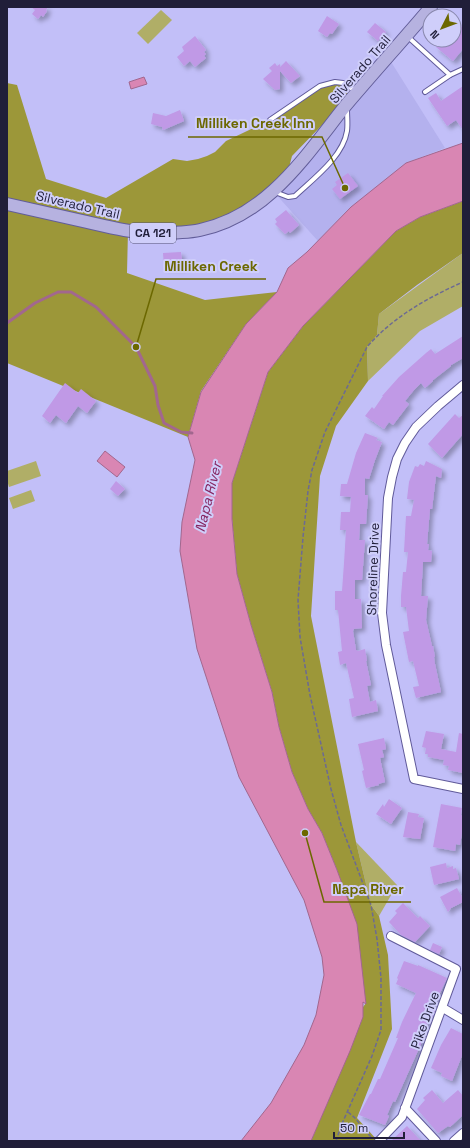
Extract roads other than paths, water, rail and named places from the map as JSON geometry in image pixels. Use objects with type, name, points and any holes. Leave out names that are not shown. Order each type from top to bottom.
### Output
[{"type":"main road","name":"Silverado Trail","points":[[7,204],[128,231],[154,233],[178,233],[200,230],[220,224],[242,214],[262,201],[286,179],[347,104],[431,7]]},
{"type":"street","name":"Shoreline Drive","points":[[463,385],[416,427],[405,443],[397,459],[388,498],[382,613],[386,645],[414,779],[463,789]]},
{"type":"street","name":"Pike Drive","points":[[379,1141],[402,1117],[456,969],[391,936]]},
{"type":"street","points":[[443,1008],[463,1020]]},
{"type":"street","points":[[405,1108],[436,1141]]},
{"type":"street","points":[[454,1141],[463,1133]]},
{"type":"lane","points":[[407,35],[450,75]]},
{"type":"lane","points":[[425,92],[450,75],[463,69]]},
{"type":"lane","points":[[270,120],[320,86],[328,83],[343,83],[358,92]]},
{"type":"lane","points":[[273,191],[288,197],[295,196],[332,162],[347,132],[347,104]]},
{"type":"water","points":[[144,77],[147,84],[131,89],[129,82]]},
{"type":"water","points":[[463,143],[463,201],[420,217],[396,231],[303,326],[268,372],[232,483],[232,519],[237,574],[272,692],[279,727],[292,772],[308,809],[322,833],[357,924],[366,1004],[363,1002],[363,1017],[311,1141],[241,1141],[271,1103],[304,1045],[316,1015],[324,975],[322,957],[304,900],[239,777],[197,649],[180,551],[182,522],[195,460],[188,437],[201,392],[246,324],[277,292],[288,268],[307,252],[351,207],[406,163]]},
{"type":"water","points":[[105,451],[125,467],[117,477],[97,461]]},
{"type":"waterway","points":[[7,323],[35,303],[58,292],[71,292],[96,307],[136,347],[155,386],[158,405],[164,423],[181,432],[192,433]]},
{"type":"place","name":"Milliken Creek Inn","points":[[345,188]]},
{"type":"place","name":"Milliken Creek","points":[[136,347]]},
{"type":"place","name":"Napa River","points":[[305,833]]}]
